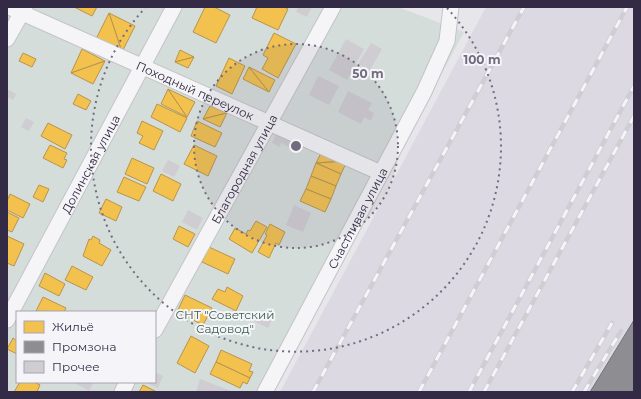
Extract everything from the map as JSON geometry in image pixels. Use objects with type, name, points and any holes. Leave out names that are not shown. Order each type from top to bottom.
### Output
[{"type":"street","name":"Долинская улица","points":[[7,320],[144,66],[174,7]]},
{"type":"street","name":"Благородная улица","points":[[156,328],[333,7]]},
{"type":"street","name":"Счастливая улица","points":[[264,392],[424,92],[447,42],[451,7]]},
{"type":"street","name":"Походный переулок","points":[[18,9],[269,124],[381,173]]},
{"type":"street","points":[[7,39],[18,9]]},
{"type":"street","points":[[122,392],[126,383]]},
{"type":"shaded area","points":[[486,7],[634,7],[634,392],[280,392]]},
{"type":"green space","name":"СНТ \"Советский Садовод\"","points":[[7,7],[398,7],[464,32],[271,392],[7,392]]},
{"type":"building: Жильё","points":[[74,7],[97,7],[92,16]]},
{"type":"building: Жильё","points":[[205,7],[214,7],[230,15],[216,43],[193,32]]},
{"type":"building: Жильё","points":[[257,7],[284,7],[288,9],[278,30],[252,18]]},
{"type":"building: Жильё","points":[[109,13],[135,26],[122,52]]},
{"type":"building: Жильё","points":[[109,13],[122,52],[96,39]]},
{"type":"building: Жильё","points":[[274,33],[296,44],[278,78],[262,69],[268,58],[263,55]]},
{"type":"building: Жильё","points":[[82,49],[105,61],[71,73]]},
{"type":"building: Жильё","points":[[180,50],[194,57],[175,62]]},
{"type":"building: Жильё","points":[[23,53],[36,59],[32,67],[19,61]]},
{"type":"building: Жильё","points":[[194,57],[188,68],[175,62]]},
{"type":"building: Жильё","points":[[229,58],[245,66],[232,94],[216,86]]},
{"type":"building: Жильё","points":[[105,61],[93,84],[71,73]]},
{"type":"building: Жильё","points":[[249,67],[269,92],[243,79]]},
{"type":"building: Жильё","points":[[249,67],[275,80],[269,92]]},
{"type":"building: Жильё","points":[[168,89],[187,117],[161,104]]},
{"type":"building: Жильё","points":[[168,89],[195,102],[187,117]]},
{"type":"building: Жильё","points":[[78,94],[91,101],[86,110],[73,104]]},
{"type":"building: Жильё","points":[[157,104],[187,118],[180,132],[151,117]]},
{"type":"building: Жильё","points":[[210,106],[227,113],[203,119]]},
{"type":"building: Жильё","points":[[227,113],[220,127],[203,119]]},
{"type":"building: Жильё","points":[[142,121],[163,131],[154,150],[139,143],[143,136],[137,133]]},
{"type":"building: Жильё","points":[[197,121],[222,133],[215,147],[191,136]]},
{"type":"building: Жильё","points":[[48,123],[72,135],[65,149],[41,136]]},
{"type":"building: Жильё","points":[[50,145],[67,153],[64,159],[67,160],[63,168],[43,158]]},
{"type":"building: Жильё","points":[[194,145],[217,156],[208,176],[184,164]]},
{"type":"building: Жильё","points":[[322,151],[347,161],[316,163]]},
{"type":"building: Жильё","points":[[132,158],[154,168],[147,184],[125,174]]},
{"type":"building: Жильё","points":[[347,161],[341,174],[316,163]]},
{"type":"building: Жильё","points":[[316,163],[341,174],[336,186],[311,176]]},
{"type":"building: Жильё","points":[[161,174],[181,184],[173,201],[153,191]]},
{"type":"building: Жильё","points":[[311,176],[336,186],[331,199],[306,189]]},
{"type":"building: Жильё","points":[[124,177],[146,187],[139,201],[117,192]]},
{"type":"building: Жильё","points":[[39,185],[49,189],[43,202],[33,197]]},
{"type":"building: Жильё","points":[[306,189],[331,199],[325,212],[300,201]]},
{"type":"building: Жильё","points":[[10,194],[30,204],[23,218],[7,210],[7,201]]},
{"type":"building: Жильё","points":[[106,199],[122,207],[116,221],[99,213]]},
{"type":"building: Жильё","points":[[7,212],[19,218],[12,232],[7,230]]},
{"type":"building: Жильё","points":[[256,221],[267,227],[252,253],[229,239],[235,228],[246,234],[248,230],[250,231]]},
{"type":"building: Жильё","points":[[270,224],[285,232],[279,245],[276,243],[269,258],[258,252],[267,235],[265,234]]},
{"type":"building: Жильё","points":[[179,226],[195,234],[188,247],[173,239]]},
{"type":"building: Жильё","points":[[7,236],[24,244],[14,266],[7,263]]},
{"type":"building: Жильё","points":[[93,236],[100,240],[99,243],[111,250],[102,266],[83,256],[89,239],[91,240]]},
{"type":"building: Жильё","points":[[209,247],[235,259],[228,274],[202,262]]},
{"type":"building: Жильё","points":[[72,266],[93,277],[86,290],[65,280]]},
{"type":"building: Жильё","points":[[45,273],[65,284],[59,296],[39,286]]},
{"type":"building: Жильё","points":[[227,287],[243,296],[236,311],[212,299],[218,289],[225,292]]},
{"type":"building: Жильё","points":[[185,295],[212,308],[203,325],[177,312]]},
{"type":"building: Жильё","points":[[43,297],[66,308],[64,311],[36,311]]},
{"type":"building: Жильё","points":[[191,336],[209,346],[195,373],[177,363]]},
{"type":"building: Жильё","points":[[13,338],[16,340],[16,354],[7,349]]},
{"type":"building: Жильё","points":[[221,350],[252,364],[249,371],[253,372],[250,378],[216,362]]},
{"type":"building: Жильё","points":[[216,362],[250,378],[247,384],[243,382],[240,388],[210,374]]},
{"type":"building: Жильё","points":[[19,383],[36,383],[40,385],[37,392],[14,392]]},
{"type":"building: Жильё","points":[[143,385],[157,392],[139,392]]},
{"type":"building: Промзона","points":[[634,320],[634,392],[590,392]]},
{"type":"building: Прочее","points":[[298,7],[312,7],[307,17],[296,12]]},
{"type":"building: Прочее","points":[[346,39],[364,49],[347,80],[329,70]]},
{"type":"building: Прочее","points":[[371,43],[382,49],[370,70],[358,64]]},
{"type":"building: Прочее","points":[[318,76],[339,86],[329,105],[309,95]]},
{"type":"building: Прочее","points":[[7,89],[16,94],[13,100],[7,97]]},
{"type":"building: Прочее","points":[[348,91],[372,103],[368,110],[374,113],[371,121],[364,117],[361,124],[338,112]]},
{"type":"building: Прочее","points":[[26,118],[34,122],[29,131],[21,127]]},
{"type":"building: Прочее","points":[[277,132],[295,141],[291,148],[281,143],[280,147],[272,143]]},
{"type":"building: Прочее","points":[[168,160],[180,166],[174,177],[162,171]]},
{"type":"building: Прочее","points":[[294,205],[311,213],[303,232],[286,225]]},
{"type":"building: Прочее","points":[[188,210],[203,218],[197,230],[182,222]]},
{"type":"building: Прочее","points":[[259,311],[273,318],[268,328],[254,321]]},
{"type":"building: Прочее","points":[[156,372],[163,376],[158,388],[147,383],[156,383]]},
{"type":"building: Прочее","points":[[200,379],[234,392],[196,392]]},
{"type":"building: Прочее","points":[[75,383],[93,383],[89,391]]},
{"type":"railway","points":[[313,392],[524,7]]},
{"type":"railway","points":[[419,392],[627,7]]},
{"type":"railway","points":[[469,392],[634,86]]},
{"type":"railway","points":[[484,392],[634,116]]},
{"type":"railway","points":[[572,392],[612,323]]},
{"type":"railway","points":[[584,392],[621,331]]}]
